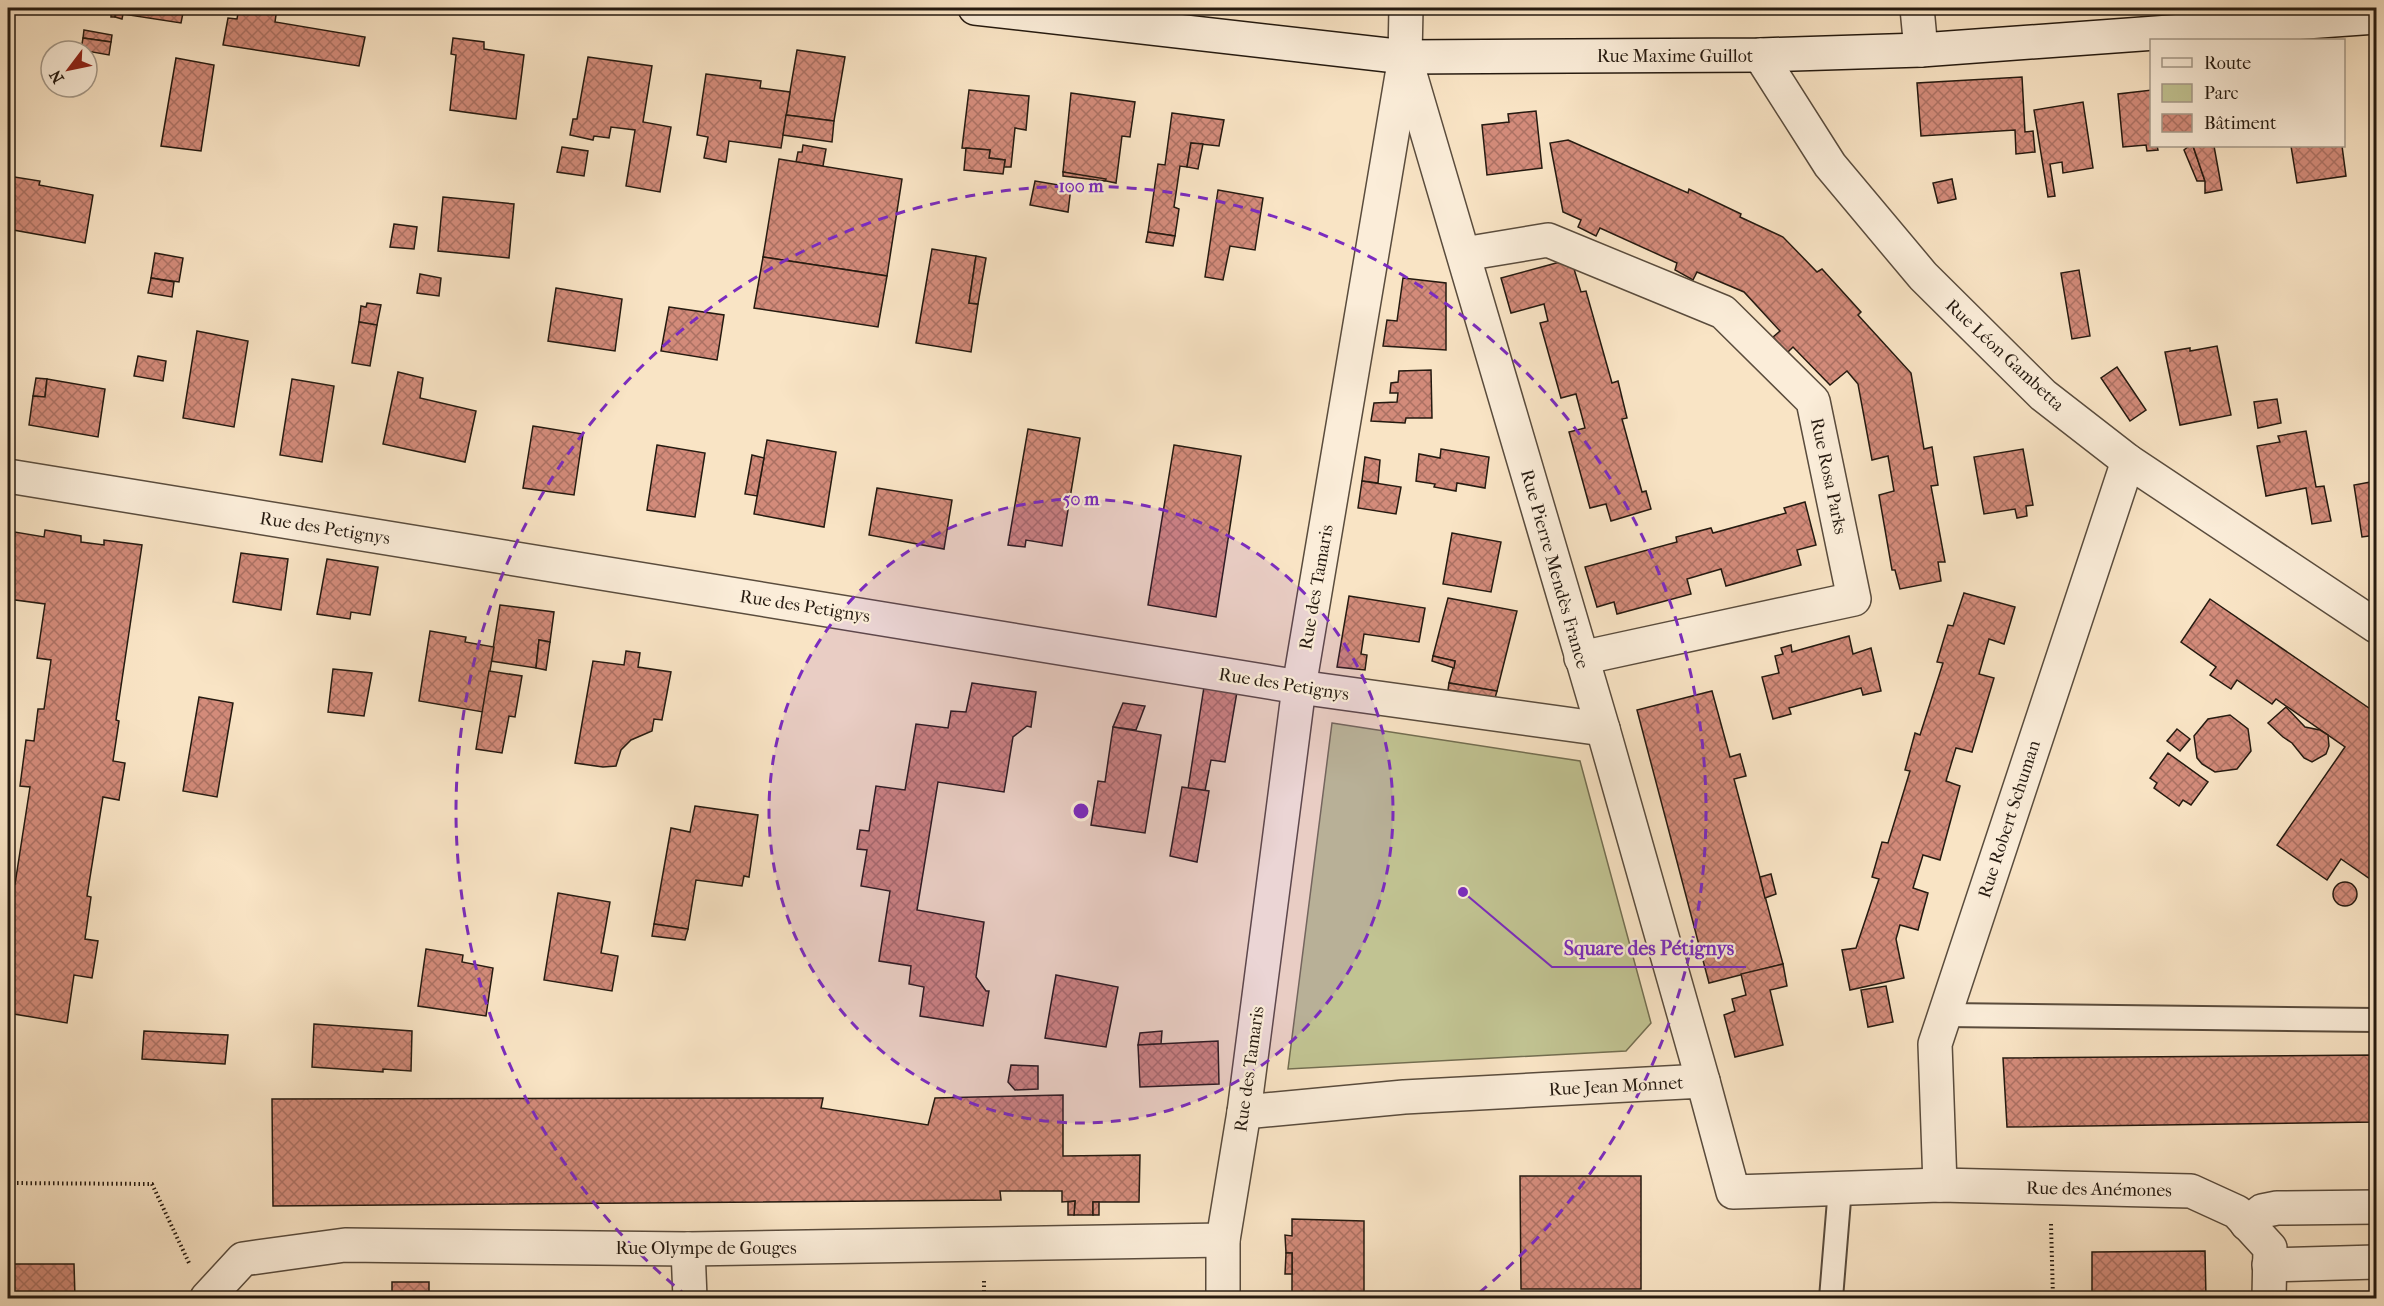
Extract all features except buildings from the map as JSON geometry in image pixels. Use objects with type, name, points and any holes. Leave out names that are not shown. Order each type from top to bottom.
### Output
[{"type":"street","name":"Rue Maxime Guillot","points":[[975,8],[1405,57],[1760,55],[1921,50],[2376,17]]},
{"type":"street","points":[[1405,57],[1406,8]]},
{"type":"street","points":[[1917,8],[1921,50]]},
{"type":"street","name":"Rue Léon Gambetta","points":[[1760,55],[1830,165],[1923,276],[2043,395],[2128,461],[2376,626]]},
{"type":"street","name":"Rue Pierre Mendès France","points":[[1405,57],[1603,729],[1703,1081]]},
{"type":"street","name":"Rue des Tamaris","points":[[1223,1299],[1223,1240],[1244,1112],[1299,687],[1405,57]]},
{"type":"street","name":"Rue Rosa Parks","points":[[1464,254],[1548,240],[1723,312],[1813,401],[1854,599],[1581,658]]},
{"type":"street","name":"Rue Robert Schuman","points":[[1940,1185],[1935,1044],[2128,461]]},
{"type":"street","name":"Rue des Petignys","points":[[8,476],[1299,687],[1603,729]]},
{"type":"street","name":"Rue Jean Monnet","points":[[1244,1112],[1404,1097],[1703,1081],[1733,1192],[1940,1185]]},
{"type":"street","name":"Rue des Anémones","points":[[1940,1185],[2191,1191],[2237,1212],[2269,1256]]},
{"type":"street","points":[[2247,1224],[2262,1211],[2277,1208],[2376,1207]]},
{"type":"street","name":"Rue Olympe de Gouges","points":[[207,1299],[243,1259],[345,1245],[688,1249],[1223,1240]]},
{"type":"street","points":[[688,1249],[690,1299]]},
{"type":"street","points":[[2269,1299],[2269,1256],[2376,1262]]},
{"type":"lane","points":[[1945,1015],[2376,1020]]},
{"type":"lane","points":[[1831,1299],[1840,1188]]},
{"type":"path","points":[[8,1183],[152,1184],[192,1267]]},
{"type":"path","points":[[2050,1188],[2053,1299]]},
{"type":"green space","points":[[1332,723],[1580,761],[1651,1023],[1626,1051],[1288,1069]]},
{"type":"place","name":"Square des Pétignys","points":[[1463,892]]}]
